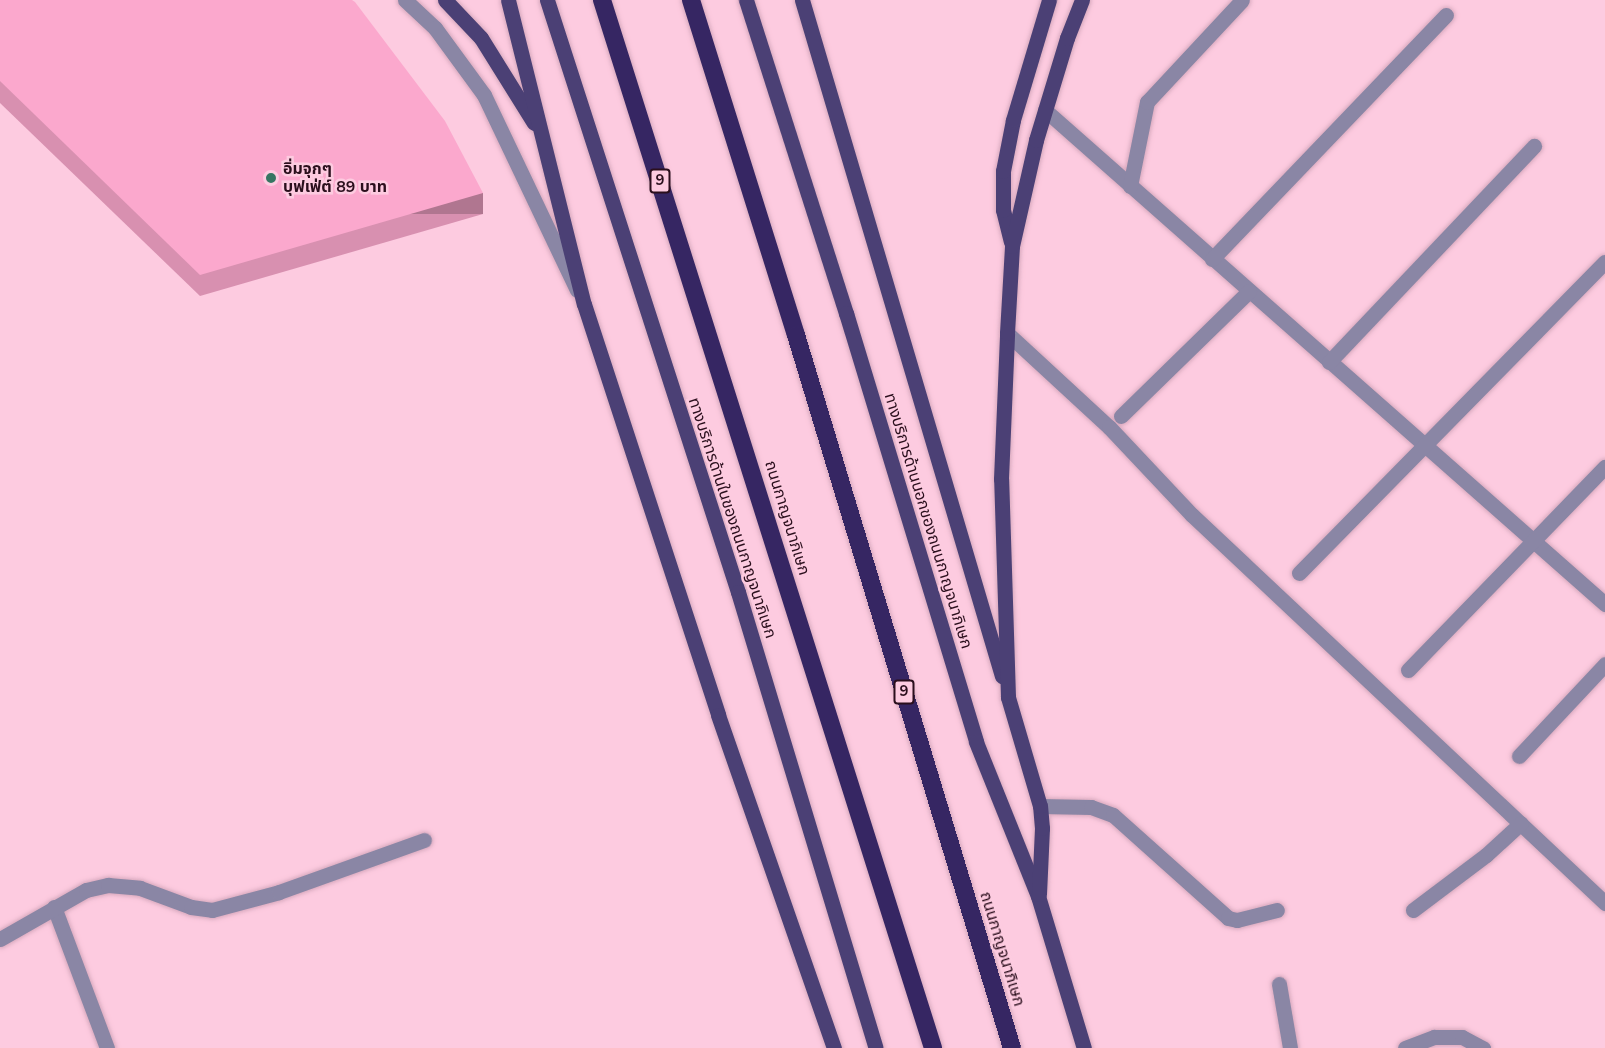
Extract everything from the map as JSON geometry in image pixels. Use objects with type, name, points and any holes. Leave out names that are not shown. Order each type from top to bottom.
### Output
[{"type":"highway","name":"ถนนกาญจนาภิเษก","points":[[602,0],[933,1048]]},
{"type":"highway","name":"ถนนกาญจนาภิเษก","points":[[691,0],[796,335],[1012,1048]]},
{"type":"main road","points":[[445,0],[481,38],[540,133]]},
{"type":"main road","points":[[508,0],[584,304],[718,715],[834,1048]]},
{"type":"main road","name":"ทางบริการด้านในของถนนกาญจนาภิเษก","points":[[547,0],[738,592],[876,1048]]},
{"type":"main road","name":"ทางบริการด้านนอกของถนนกาญจนาภิเษก","points":[[746,0],[846,313],[976,742],[1038,897],[1084,1048]]},
{"type":"main road","points":[[802,0],[1040,806],[1042,828],[1038,897]]},
{"type":"main road","points":[[1012,246],[1003,210],[1003,171],[1013,120],[1049,0]]},
{"type":"main road","points":[[1008,697],[1001,479],[1012,246],[1045,110],[1067,38],[1082,0]]},
{"type":"street","points":[[405,0],[435,28],[483,95],[584,304]]},
{"type":"street","points":[[1131,186],[1147,102],[1242,0]]},
{"type":"street","points":[[1212,259],[1446,15]]},
{"type":"street","points":[[1045,110],[1605,604]]},
{"type":"street","points":[[1329,362],[1534,146]]},
{"type":"street","points":[[1299,573],[1605,262]]},
{"type":"street","points":[[1121,416],[1249,291]]},
{"type":"street","points":[[1007,333],[1108,427],[1201,523],[1605,903]]},
{"type":"street","points":[[1408,670],[1605,467]]},
{"type":"street","points":[[1519,756],[1605,664]]},
{"type":"street","points":[[1040,806],[1091,807],[1113,814],[1228,918],[1237,920],[1277,910]]},
{"type":"street","points":[[1413,910],[1486,855],[1521,823]]},
{"type":"street","points":[[0,939],[86,890],[108,885],[140,888],[191,906],[212,910],[279,892],[424,840]]},
{"type":"street","points":[[54,907],[107,1048]]},
{"type":"street","points":[[1279,984],[1290,1048]]},
{"type":"street","points":[[1405,1048],[1434,1037],[1462,1037],[1483,1048]]},
{"type":"building","name":"อิ่มจุกๆ บุฟเฟ่ต์ 89 บาท","points":[[0,0],[352,0],[445,121],[483,193],[200,275],[0,81]]},
{"type":"place","name":"อิ่มจุกๆ บุฟเฟ่ต์ 89 บาท","points":[[271,178]]}]
